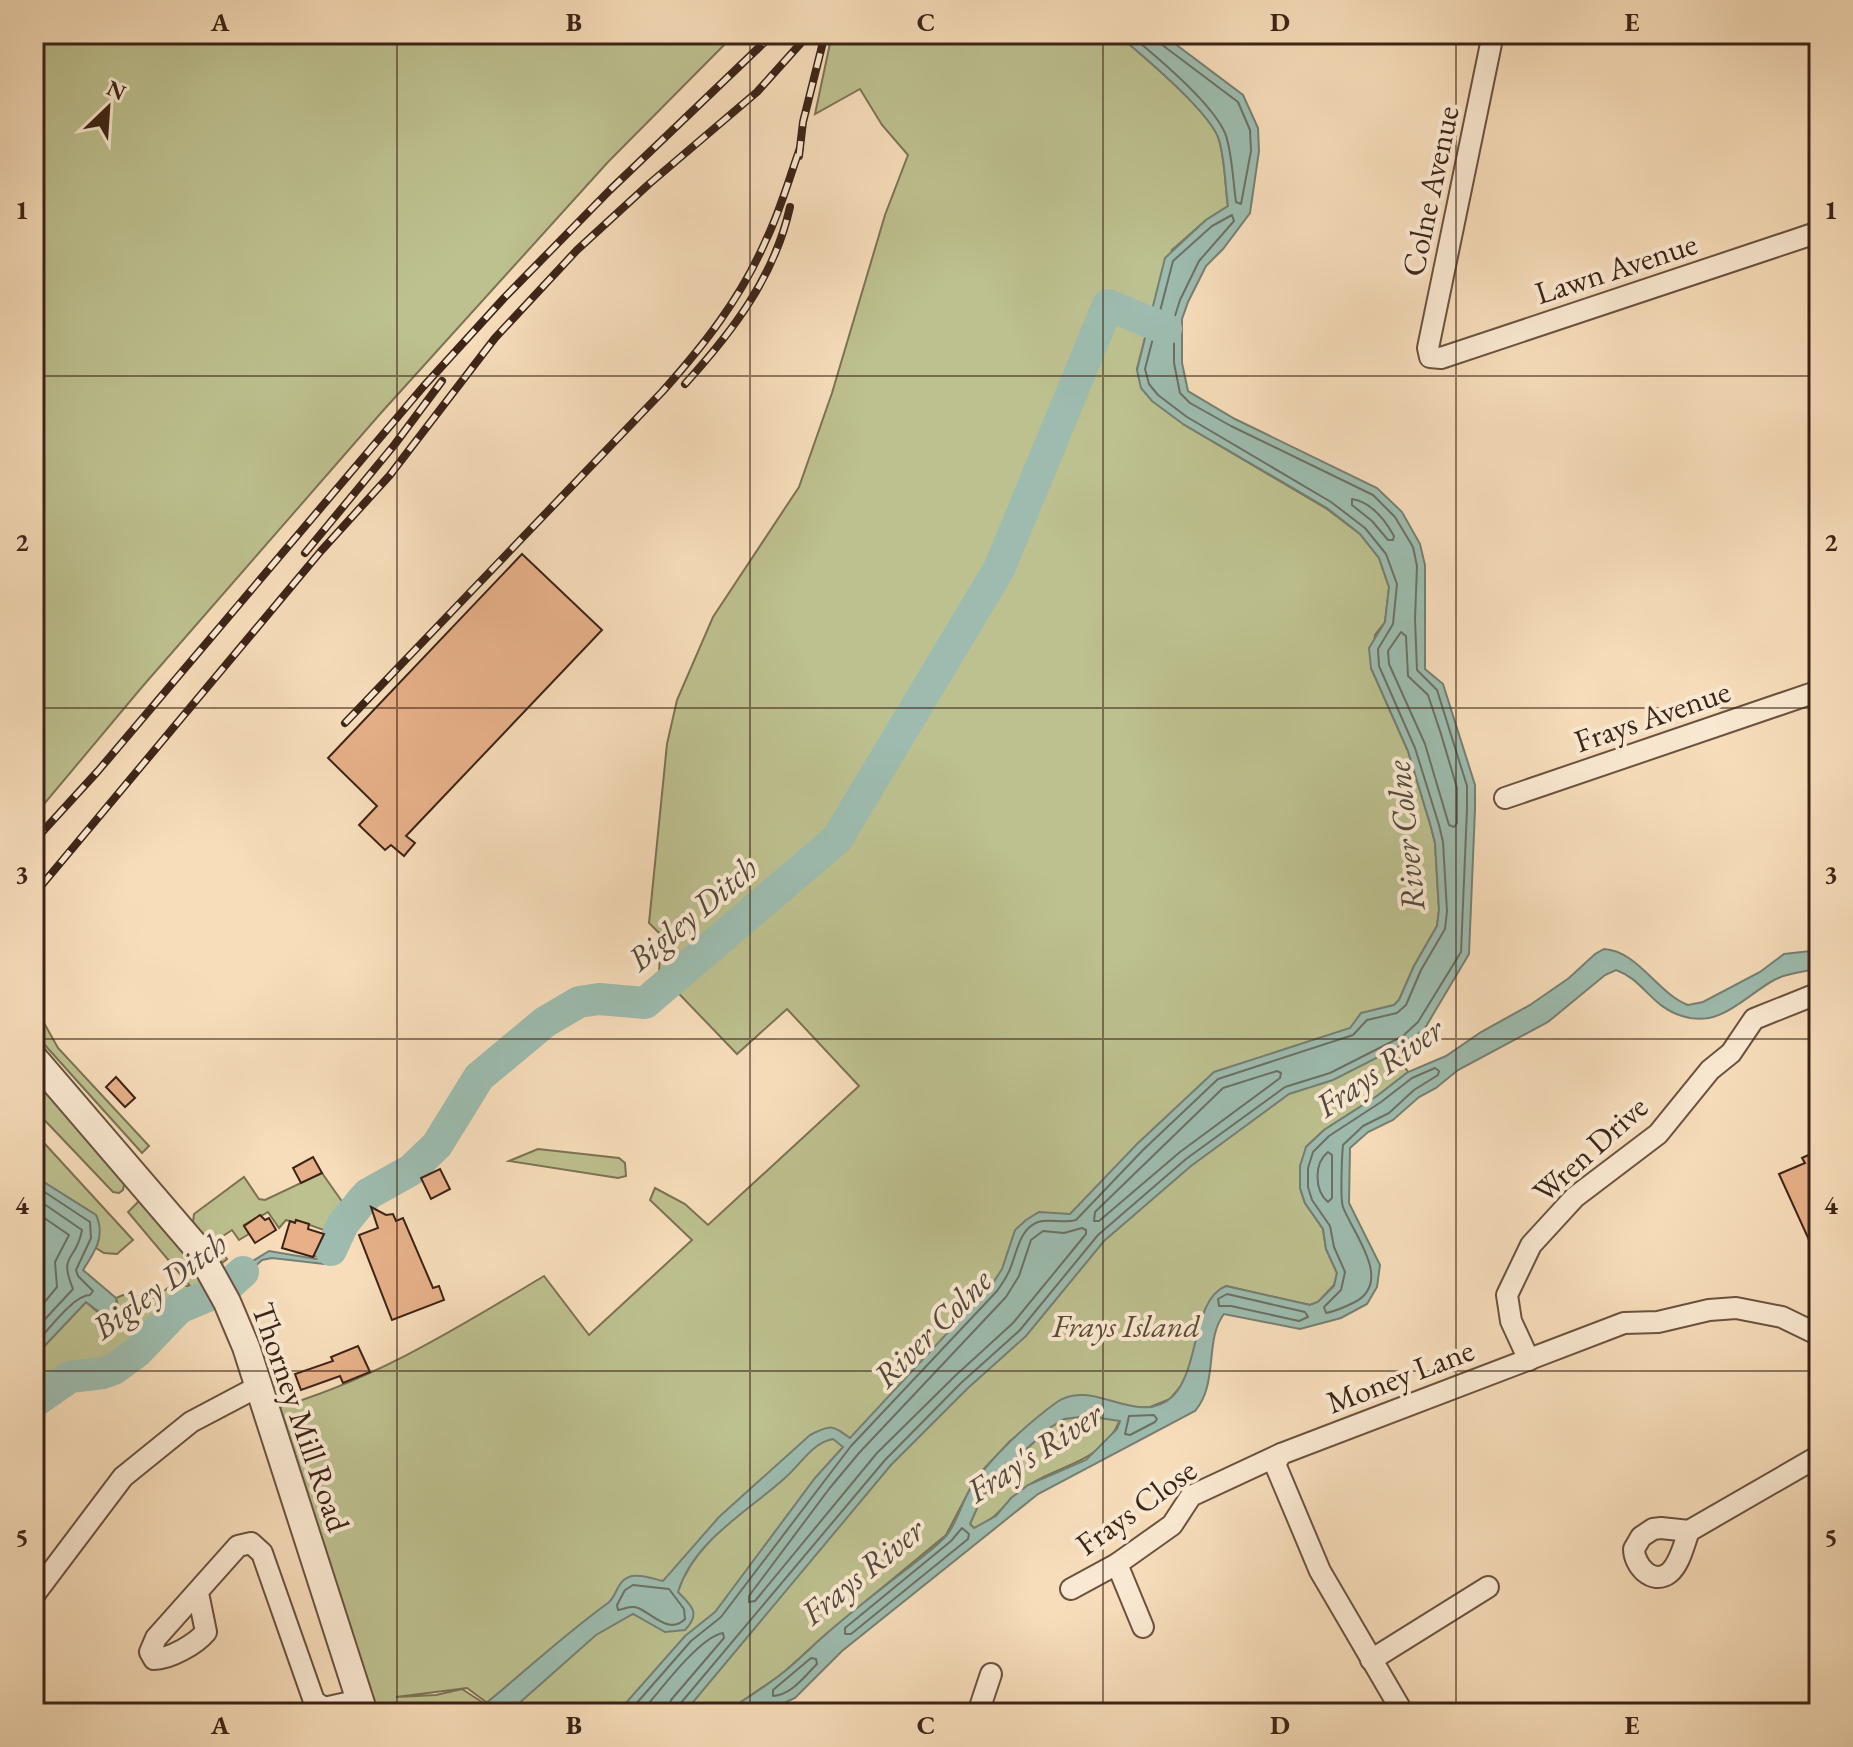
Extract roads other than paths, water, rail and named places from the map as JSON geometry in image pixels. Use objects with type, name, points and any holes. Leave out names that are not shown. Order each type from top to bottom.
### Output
[{"type":"street","name":"Colne Avenue","points":[[1432,358],[1428,348],[1493,34]]},
{"type":"street","name":"Lawn Avenue","points":[[1432,358],[1441,358],[1818,226]]},
{"type":"street","name":"Frays Avenue","points":[[1505,798],[1819,691]]},
{"type":"street","name":"Wren Drive","points":[[1529,1360],[1511,1321],[1507,1295],[1531,1245],[1575,1197],[1658,1134],[1710,1070],[1731,1053],[1754,1019],[1819,993]]},
{"type":"street","name":"Thorney Mill Road","points":[[34,1058],[170,1213],[197,1248],[221,1291],[246,1347],[362,1707]]},
{"type":"street","name":"Money Lane","points":[[1281,1454],[1624,1323],[1658,1322],[1709,1310],[1736,1308],[1798,1323],[1819,1335]]},
{"type":"street","points":[[34,1595],[123,1477],[191,1422],[259,1386]]},
{"type":"street","points":[[1281,1454],[1275,1464],[1320,1571],[1403,1713]]},
{"type":"street","name":"Frays Close","points":[[1071,1589],[1117,1564],[1172,1525],[1191,1496],[1281,1454]]},
{"type":"street","points":[[1689,1531],[1819,1456]]},
{"type":"street","points":[[198,1593],[238,1546],[251,1543],[258,1547],[314,1701],[324,1708],[362,1707]]},
{"type":"street","points":[[1117,1564],[1143,1627]]},
{"type":"street","points":[[1371,1660],[1488,1587]]},
{"type":"street","points":[[978,1713],[991,1674]]},
{"type":"water","points":[[1117,34],[1162,34],[1243,95],[1258,128],[1259,151],[1250,213],[1206,266],[1182,319],[1182,363],[1188,391],[1235,419],[1377,488],[1402,512],[1420,544],[1425,565],[1425,669],[1443,684],[1475,785],[1469,954],[1425,1028],[1408,1042],[1333,1080],[1289,1094],[1191,1166],[1104,1241],[1026,1336],[967,1389],[891,1465],[684,1713],[617,1713],[685,1636],[715,1612],[815,1478],[843,1447],[833,1439],[813,1449],[696,1557],[678,1592],[694,1614],[685,1630],[665,1632],[633,1614],[596,1635],[508,1713],[474,1713],[608,1603],[627,1578],[640,1576],[663,1581],[719,1517],[810,1435],[831,1428],[850,1438],[991,1286],[1002,1269],[1015,1230],[1039,1212],[1070,1214],[1137,1144],[1214,1072],[1350,1028],[1361,1013],[1394,1005],[1437,926],[1435,843],[1431,827],[1408,751],[1371,668],[1369,648],[1385,622],[1389,587],[1379,558],[1360,534],[1327,508],[1183,424],[1152,401],[1141,388],[1137,370],[1165,258],[1206,220],[1228,206],[1222,153],[1211,126],[1172,83]]},
{"type":"water","points":[[1604,949],[1627,957],[1688,1005],[1703,1002],[1760,972],[1784,954],[1819,950],[1819,969],[1781,977],[1721,1014],[1696,1019],[1671,1012],[1634,980],[1616,970],[1605,975],[1548,1022],[1458,1070],[1393,1120],[1368,1132],[1350,1148],[1349,1203],[1380,1265],[1377,1287],[1367,1304],[1341,1318],[1300,1329],[1224,1314],[1214,1336],[1207,1388],[1195,1411],[1038,1494],[842,1651],[795,1698],[763,1713],[725,1713],[786,1670],[941,1541],[951,1529],[972,1486],[990,1463],[1057,1402],[1071,1396],[1086,1395],[1131,1406],[1160,1405],[1173,1396],[1182,1384],[1207,1305],[1215,1293],[1226,1286],[1310,1305],[1318,1302],[1334,1286],[1337,1273],[1326,1249],[1323,1229],[1305,1203],[1300,1188],[1300,1166],[1306,1147],[1324,1130],[1408,1072],[1446,1056],[1530,1005],[1569,978]],"holes":[[[1087,1416],[1120,1421],[1117,1429],[1086,1460],[1028,1485],[1011,1498],[996,1516],[974,1528],[970,1524],[997,1475],[1051,1427],[1064,1419]]]},
{"type":"water","points":[[34,1176],[96,1215],[99,1237],[95,1251],[83,1270],[116,1298],[117,1310],[104,1314],[86,1302],[34,1357]]},
{"type":"water","points":[[348,1210],[353,1217],[324,1264],[272,1258],[262,1260],[235,1285],[230,1275],[269,1251],[316,1259],[321,1256],[327,1249],[335,1224]]},
{"type":"waterway","name":"Bigley Ditch","points":[[331,1250],[343,1224],[368,1194],[411,1170],[437,1145],[479,1077],[545,1022],[579,1002],[599,999],[645,1003],[837,839],[999,569],[1108,305],[1166,329]]},
{"type":"waterway","name":"Bigley Ditch","points":[[34,1402],[70,1377],[114,1369],[137,1352],[179,1308],[224,1289],[243,1272]]},
{"type":"railway","points":[[34,841],[98,771],[423,387],[505,297],[610,190],[773,34]]},
{"type":"railway","points":[[41,886],[321,551],[390,475],[495,338],[577,250],[757,92],[809,34]]},
{"type":"railway","points":[[799,156],[803,122],[825,34]]},
{"type":"railway","points":[[345,723],[662,392],[707,339],[756,261],[776,218],[800,148]]},
{"type":"railway","points":[[685,384],[749,303],[773,257],[790,207]]},
{"type":"railway","points":[[305,553],[395,444],[442,381]]},
{"type":"water label","name":"River Colne","points":[[1405,836]]},
{"type":"water label","name":"Frays River","points":[[1379,1067]]},
{"type":"water label","name":"River Colne","points":[[932,1328]]},
{"type":"water label","name":"Fray's River","points":[[1034,1452]]},
{"type":"water label","name":"Frays River","points":[[862,1571]]},
{"type":"park label","name":"Frays Island","points":[[1126,1326]]}]
